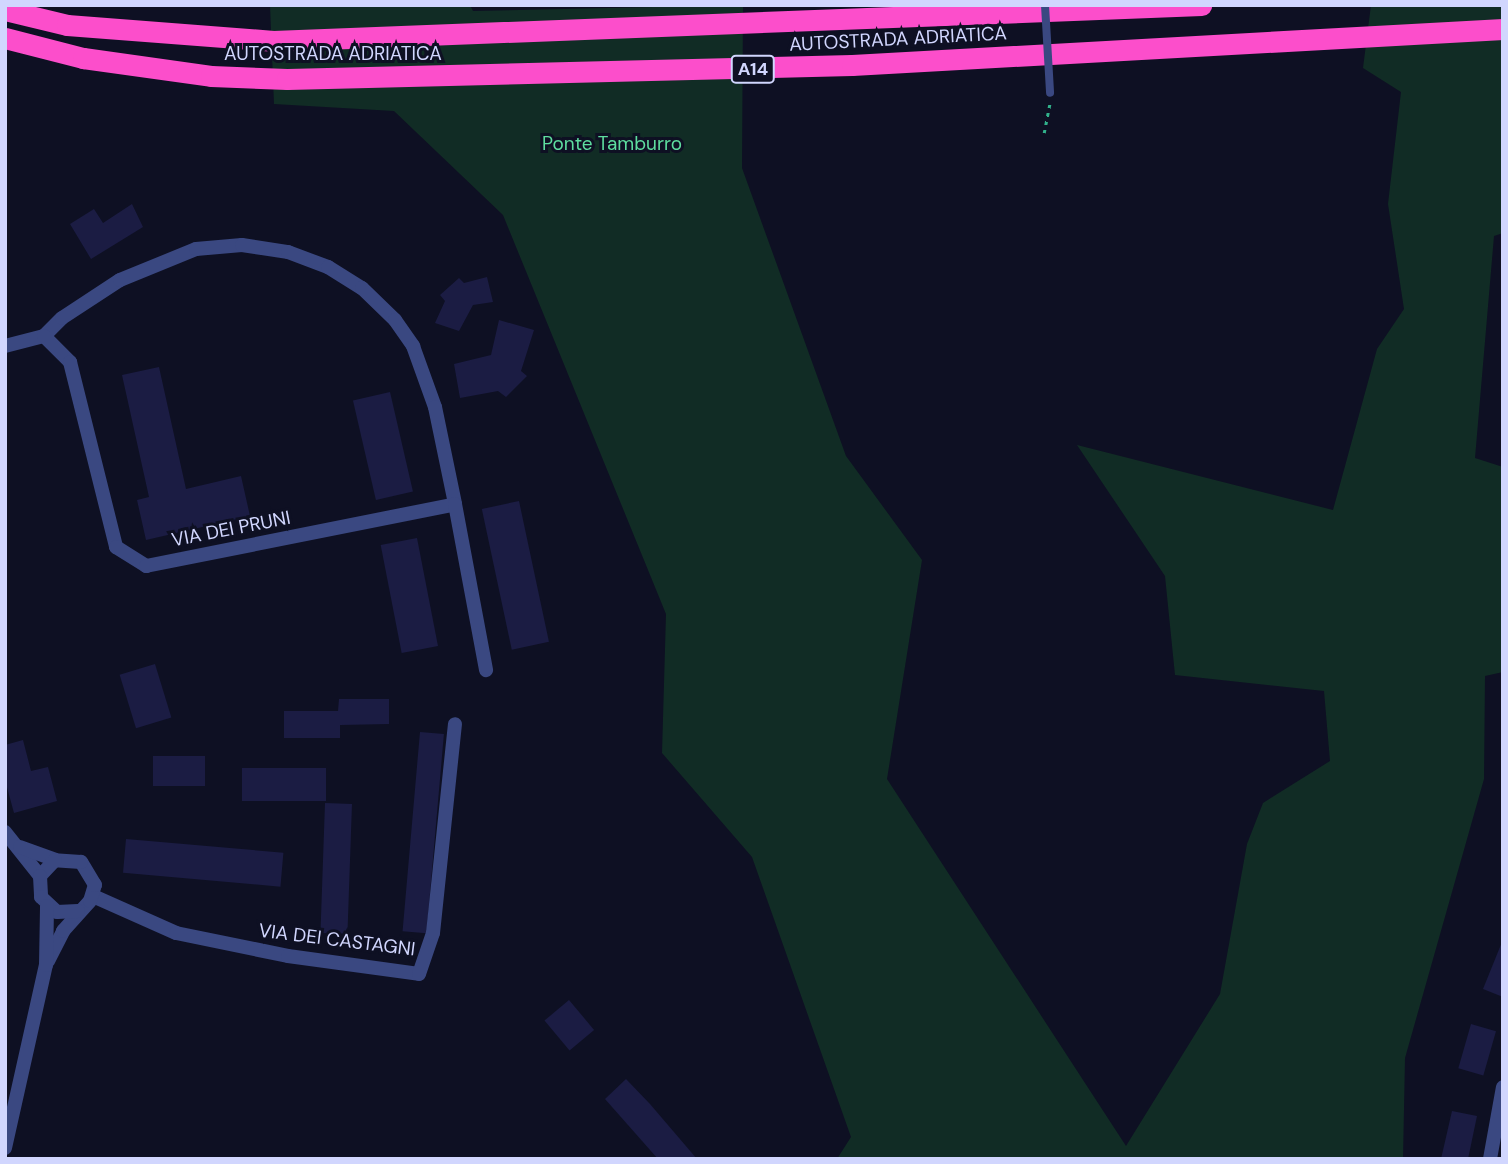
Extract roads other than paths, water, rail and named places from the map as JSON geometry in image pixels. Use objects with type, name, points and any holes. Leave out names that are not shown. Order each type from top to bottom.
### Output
[{"type":"highway","name":"AUTOSTRADA ADRIATICA","points":[[5,10],[66,25],[273,41],[1201,5]]},
{"type":"highway","name":"AUTOSTRADA ADRIATICA","points":[[5,38],[83,58],[211,75],[287,79],[852,65],[1503,29]]},
{"type":"street","points":[[5,346],[44,336],[62,318],[120,280],[196,249],[242,245],[288,252],[328,267],[362,288],[396,320],[413,346],[435,407],[486,670]]},
{"type":"street","name":"VIA DEI PRUNI","points":[[44,336],[70,362],[116,547],[146,566],[455,504]]},
{"type":"street","name":"VIA DEI CASTAGNI","points":[[93,896],[176,933],[288,956],[419,974],[433,933],[455,724]]},
{"type":"street","points":[[5,832],[20,847],[40,876],[39,892],[47,906],[46,965],[6,1146],[9,1159]]},
{"type":"street","points":[[20,847],[55,860],[71,859],[86,866],[94,880],[93,896],[78,911],[46,965]]},
{"type":"street","points":[[40,876],[55,860]]},
{"type":"street","points":[[47,906],[62,914],[78,911]]},
{"type":"street","points":[[1490,1159],[1503,1087]]},
{"type":"lane","points":[[1045,5],[1050,93]]},
{"type":"park label","name":"Ponte Tamburro","points":[[612,144]]}]
